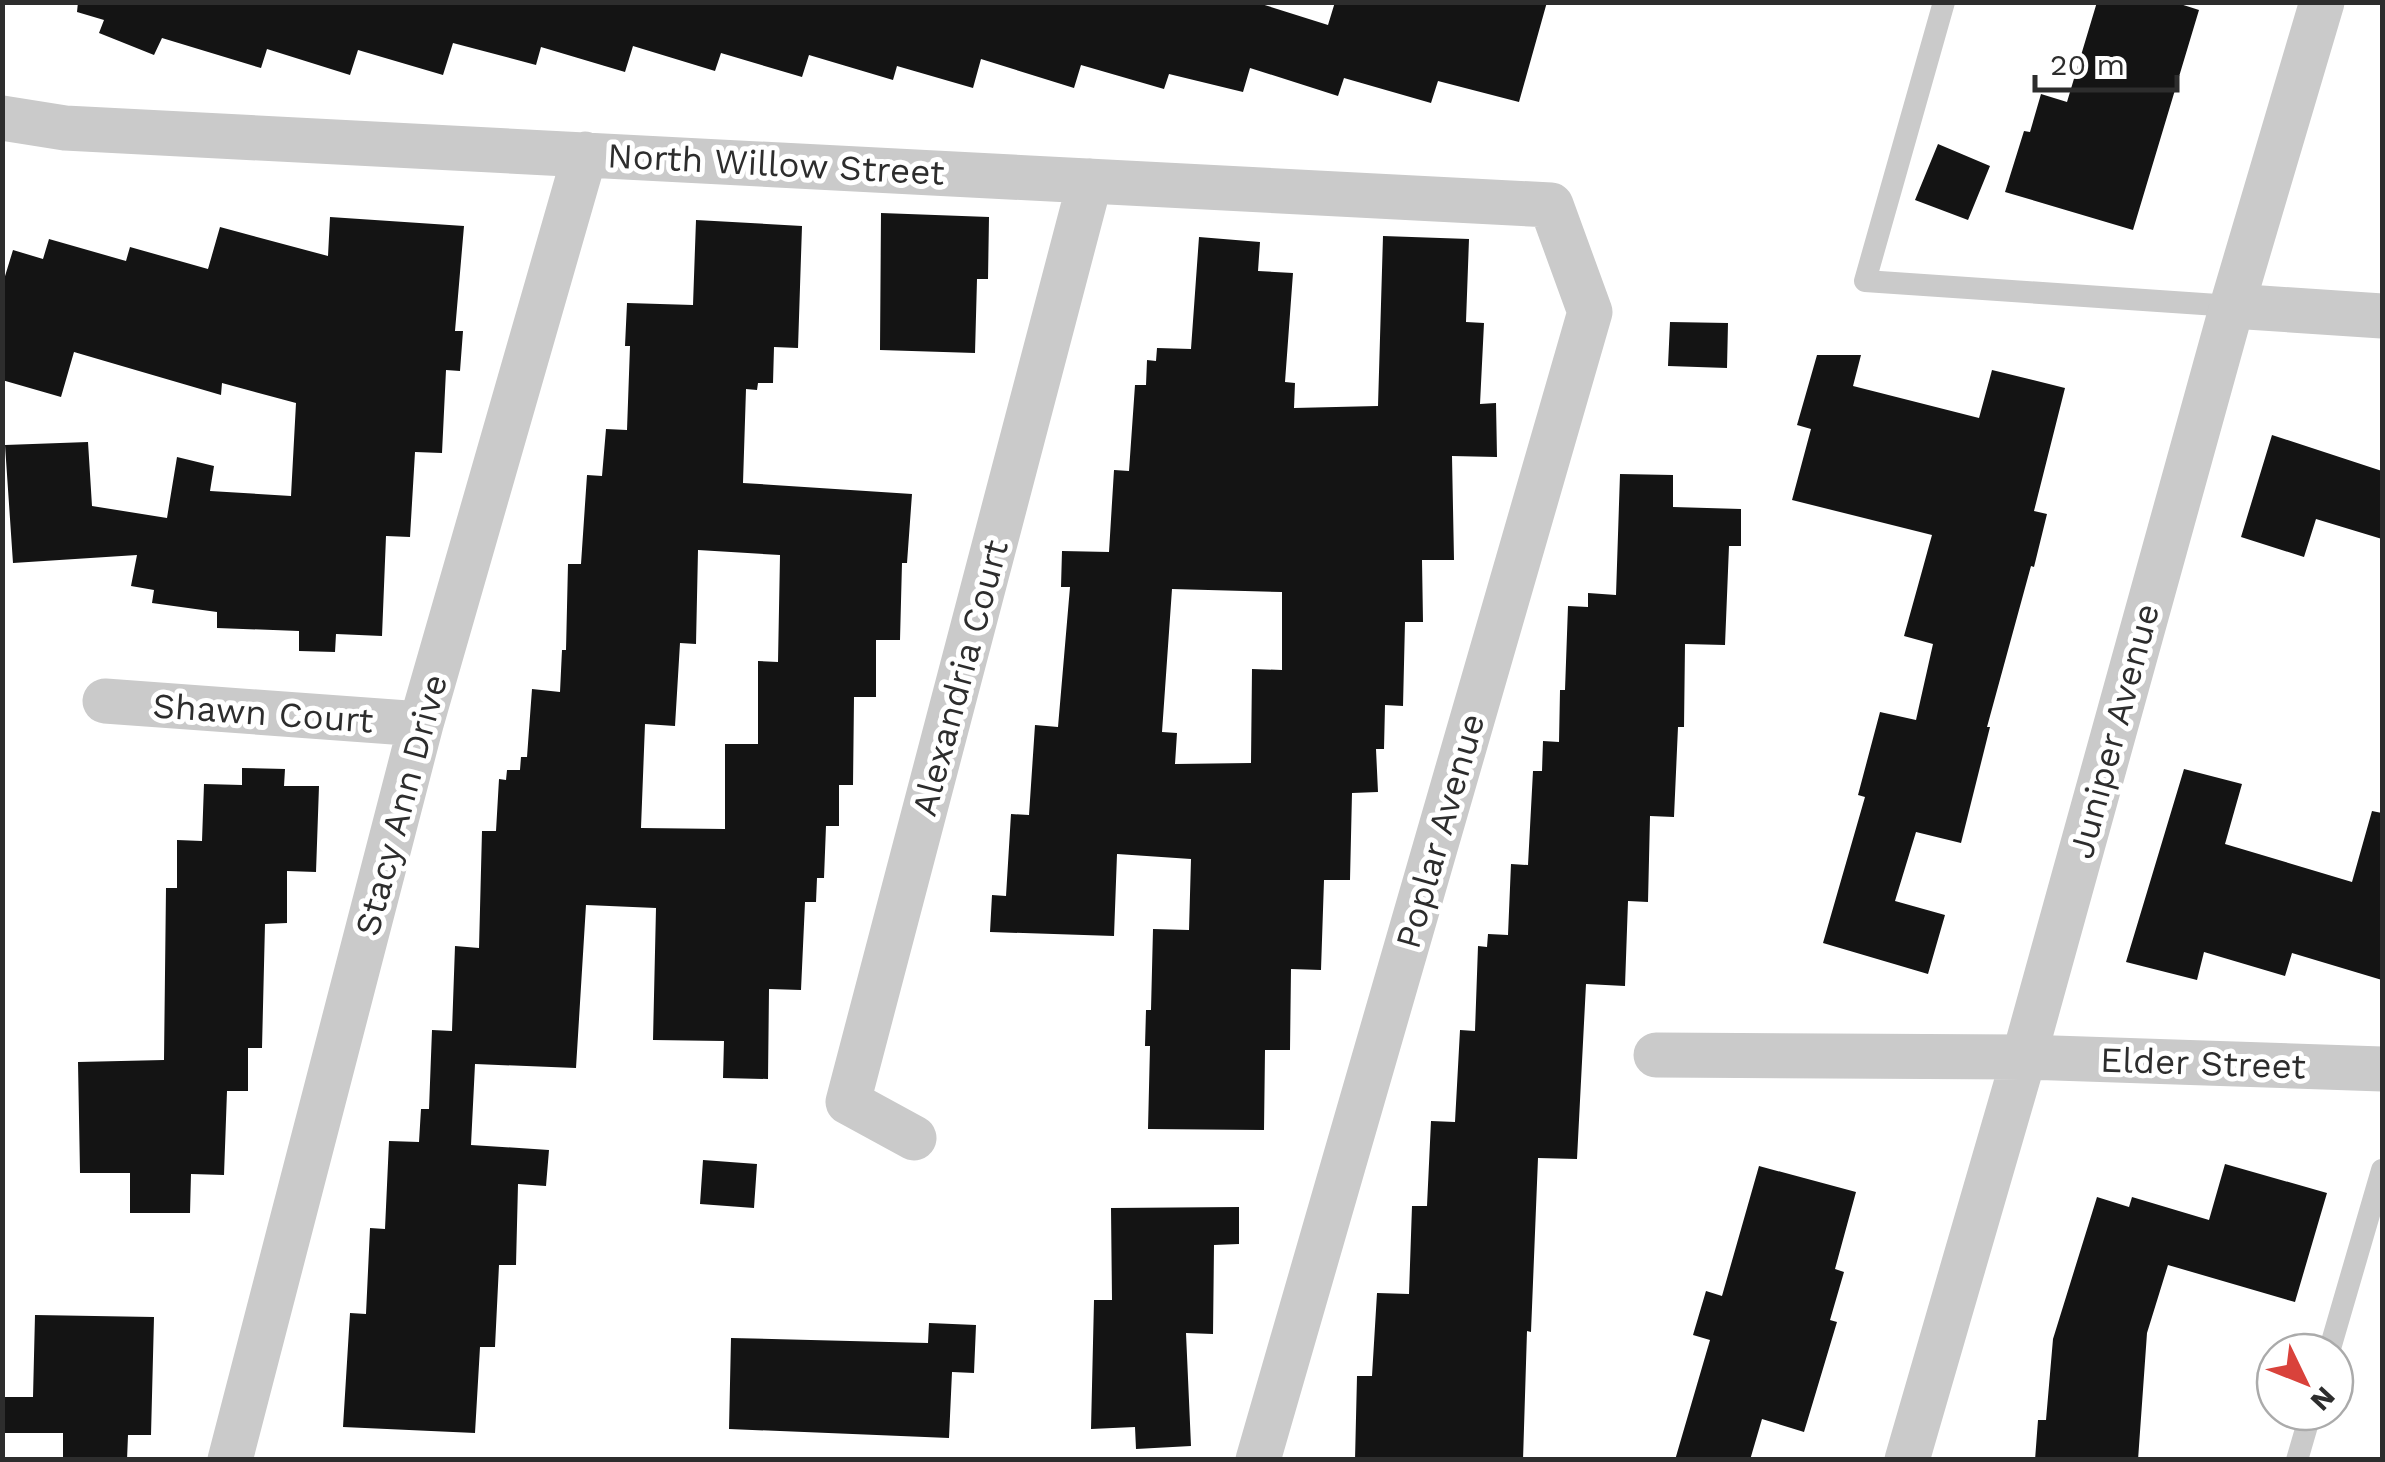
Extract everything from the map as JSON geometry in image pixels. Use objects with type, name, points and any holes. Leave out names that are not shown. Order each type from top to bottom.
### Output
[{"type":"street","name":"Juniper Avenue","points":[[1907,1460],[2024,1057],[2232,306],[2322,2]]},
{"type":"street","name":"North Willow Street","points":[[2,118],[66,128],[1551,204]]},
{"type":"street","name":"Stacy Ann Drive","points":[[230,1460],[421,724],[584,154]]},
{"type":"street","name":"Alexandria Court","points":[[914,1138],[848,1102],[1090,180]]},
{"type":"street","name":"Poplar Avenue","points":[[1258,1460],[1590,312],[1551,204]]},
{"type":"street","points":[[2232,306],[2382,316]]},
{"type":"street","name":"Shawn Court","points":[[105,702],[421,724]]},
{"type":"street","name":"Elder Street","points":[[1656,1054],[2024,1057],[2382,1069]]},
{"type":"lane","points":[[1944,2],[1865,282],[2232,306]]},
{"type":"lane","points":[[2335,1332],[2382,1170]]},
{"type":"lane","points":[[2297,1460],[2305,1432]]},
{"type":"building","points":[[78,2],[1255,2],[1328,25],[1335,2],[1547,2],[1519,102],[1438,81],[1431,103],[1344,78],[1338,96],[1250,68],[1243,92],[1169,74],[1164,89],[1081,65],[1074,88],[981,59],[973,88],[897,66],[893,80],[809,55],[802,77],[721,53],[715,71],[633,46],[625,72],[541,47],[536,65],[453,43],[443,75],[358,50],[350,75],[267,49],[261,68],[162,38],[154,55],[99,33],[104,20],[77,12]]},
{"type":"building","points":[[2097,2],[2174,2],[2199,10],[2133,230],[2005,192],[2024,131],[2030,132],[2041,94],[2067,102]]},
{"type":"building","points":[[1938,144],[1990,166],[1968,220],[1915,200]]},
{"type":"building","points":[[881,213],[989,217],[988,279],[977,279],[975,353],[880,350]]},
{"type":"building","points":[[330,217],[464,226],[455,331],[463,331],[460,371],[446,370],[442,453],[415,452],[410,537],[386,536],[382,636],[336,634],[335,652],[299,651],[299,631],[217,628],[217,612],[152,603],[154,590],[131,586],[137,555],[13,563],[5,445],[88,442],[92,506],[167,518],[177,457],[214,466],[210,491],[291,496],[296,403],[222,383],[221,395],[74,352],[61,397],[2,380],[2,286],[13,250],[43,259],[49,239],[126,261],[130,247],[208,269],[220,227],[328,256]]},
{"type":"building","points":[[696,220],[802,226],[798,348],[774,347],[773,383],[758,383],[757,390],[746,389],[743,483],[912,494],[907,563],[902,563],[900,640],[876,640],[876,697],[854,697],[853,785],[839,785],[839,826],[826,826],[824,878],[817,878],[816,902],[805,902],[801,990],[769,989],[768,1079],[723,1078],[724,1041],[653,1040],[656,908],[586,905],[576,1068],[475,1064],[471,1145],[549,1150],[546,1186],[518,1184],[516,1265],[499,1265],[495,1347],[480,1347],[475,1433],[343,1427],[350,1313],[366,1314],[370,1228],[385,1229],[389,1141],[419,1142],[421,1109],[429,1109],[432,1030],[452,1031],[455,946],[479,948],[482,831],[496,831],[499,779],[506,780],[507,770],[520,770],[521,757],[527,757],[532,689],[560,692],[562,650],[566,650],[568,564],[581,564],[587,475],[602,476],[606,429],[627,430],[627,303],[693,305]],"holes":[[[698,550],[780,555],[778,662],[758,661],[758,744],[725,744],[725,829],[641,828],[645,724],[675,726],[680,643],[696,644]]]},
{"type":"building","points":[[1383,236],[1469,239],[1466,322],[1484,323],[1480,404],[1496,403],[1497,457],[1452,456],[1454,560],[1422,560],[1423,622],[1405,622],[1403,706],[1385,705],[1384,749],[1376,749],[1378,792],[1352,793],[1350,880],[1324,880],[1321,970],[1291,969],[1290,1050],[1265,1050],[1264,1130],[1148,1129],[1150,1046],[1145,1046],[1146,1010],[1151,1010],[1153,929],[1189,930],[1191,859],[1117,854],[1114,936],[990,932],[992,895],[1006,896],[1011,814],[1029,815],[1035,725],[1058,727],[1070,587],[1061,587],[1062,551],[1109,552],[1114,470],[1129,471],[1135,385],[1146,385],[1147,360],[1156,361],[1157,348],[1191,349],[1199,237],[1260,242],[1258,271],[1293,273],[1285,382],[1295,383],[1294,408],[1378,406]],"holes":[[[1172,589],[1282,592],[1282,670],[1252,669],[1251,763],[1175,764],[1177,733],[1162,732]]]},
{"type":"building","points":[[1670,322],[1728,323],[1727,368],[1668,366]]},
{"type":"building","points":[[1817,355],[1861,355],[1853,386],[1979,418],[1992,370],[2065,388],[2034,511],[2047,514],[1987,727],[1961,843],[1916,832],[1895,901],[1945,915],[1928,974],[1823,943],[1865,797],[1858,795],[1880,712],[1916,720],[1933,644],[1904,636],[1932,535],[1792,500],[1811,429],[1797,425]]},
{"type":"building","points":[[2272,435],[2382,471],[2382,539],[2316,519],[2304,557],[2241,537]]},
{"type":"building","points":[[1620,474],[1673,475],[1673,507],[1741,509],[1741,546],[1729,546],[1725,645],[1685,644],[1684,727],[1678,727],[1674,817],[1650,816],[1648,902],[1628,901],[1625,986],[1586,984],[1577,1159],[1538,1158],[1523,1460],[1355,1460],[1357,1376],[1372,1376],[1377,1293],[1409,1294],[1412,1206],[1427,1206],[1431,1121],[1455,1122],[1460,1030],[1475,1031],[1478,946],[1487,947],[1488,934],[1508,935],[1511,864],[1528,865],[1533,771],[1542,771],[1543,741],[1559,742],[1568,606],[1588,607],[1588,593],[1616,595]]},
{"type":"building","points":[[242,768],[285,769],[284,786],[319,786],[316,872],[287,871],[287,923],[265,924],[262,1048],[248,1048],[248,1091],[227,1091],[224,1175],[191,1174],[190,1213],[130,1213],[130,1173],[80,1173],[78,1062],[164,1060],[166,888],[177,888],[177,840],[202,841],[204,784],[242,785]]},
{"type":"building","points":[[2184,769],[2242,784],[2225,844],[2352,882],[2372,811],[2382,813],[2382,980],[2292,953],[2285,976],[2204,952],[2197,980],[2126,962]]},
{"type":"building","points":[[703,1160],[757,1164],[754,1208],[700,1204]]},
{"type":"building","points":[[2225,1164],[2327,1193],[2295,1302],[2168,1265],[2147,1333],[2138,1460],[2035,1460],[2038,1420],[2046,1420],[2053,1339],[2097,1197],[2129,1207],[2132,1197],[2209,1220]]},
{"type":"building","points":[[1759,1166],[1856,1192],[1835,1269],[1844,1272],[1830,1320],[1837,1322],[1804,1432],[1762,1419],[1750,1460],[1675,1460],[1710,1340],[1693,1335],[1706,1291],[1722,1296]]},
{"type":"building","points":[[1239,1207],[1239,1244],[1214,1245],[1213,1334],[1186,1333],[1191,1446],[1136,1449],[1135,1427],[1091,1429],[1094,1300],[1112,1300],[1111,1208]]},
{"type":"building","points":[[35,1315],[154,1317],[151,1435],[128,1435],[127,1460],[63,1460],[63,1433],[2,1433],[2,1397],[33,1397]]},
{"type":"building","points":[[929,1323],[976,1325],[974,1373],[952,1372],[949,1438],[729,1429],[731,1338],[928,1343]]}]
